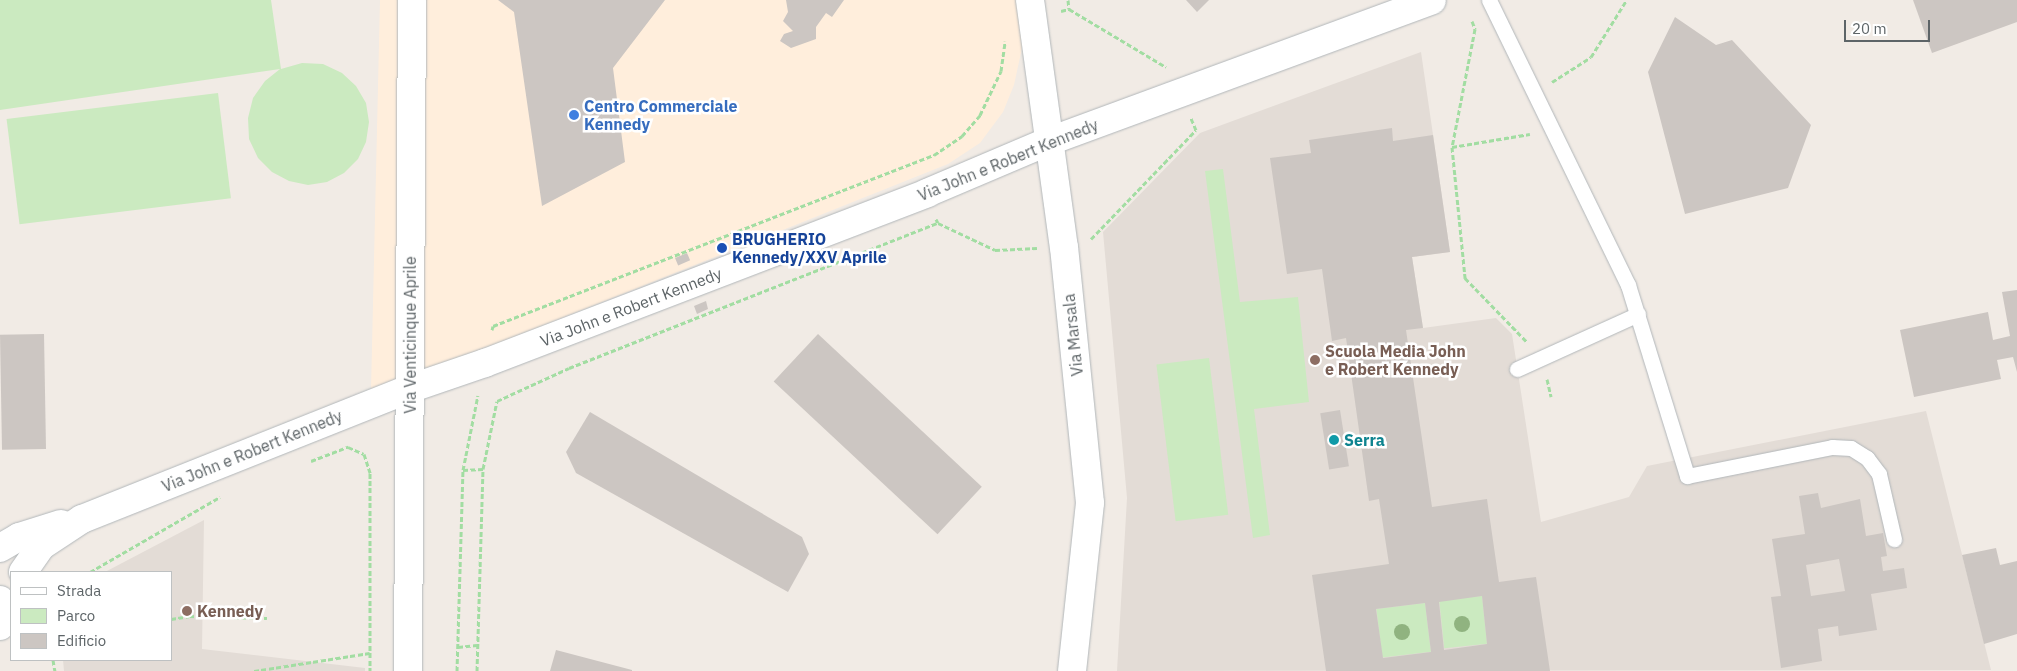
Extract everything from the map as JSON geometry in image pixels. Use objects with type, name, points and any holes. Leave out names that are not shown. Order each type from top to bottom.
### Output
[{"type":"street","name":"Via Venticinque Aprile","points":[[408,671],[412,0]]},
{"type":"street","name":"Via John e Robert Kennedy","points":[[82,519],[410,389],[485,363],[927,193],[1047,142],[1183,90],[1432,0]]},
{"type":"street","name":"Via Marsala","points":[[1031,7],[1047,142],[1076,244],[1090,503],[1072,671]]},
{"type":"street","points":[[0,548],[40,529],[82,519]]},
{"type":"street","points":[[24,571],[41,546],[82,519]]},
{"type":"lane","points":[[1490,0],[1628,284],[1687,476],[1832,447],[1851,448],[1867,458],[1879,474],[1894,539]]},
{"type":"lane","points":[[1517,369],[1638,314]]},
{"type":"path","points":[[1068,0],[1069,10]]},
{"type":"path","points":[[1535,94],[1590,57],[1626,2]]},
{"type":"path","points":[[927,193],[938,223],[995,250],[1076,244],[1196,130],[1183,90],[1174,72],[1069,10],[1031,7]]},
{"type":"path","points":[[1469,15],[1475,30],[1452,147],[1465,278],[1543,358]]},
{"type":"path","points":[[457,671],[463,470],[493,326],[916,163],[949,146],[971,126],[988,102],[1001,71],[1006,35]]},
{"type":"path","points":[[1452,147],[1553,131]]},
{"type":"path","points":[[477,671],[483,469],[497,401],[569,368],[938,223]]},
{"type":"path","points":[[303,464],[348,447],[364,454],[370,473],[370,671]]},
{"type":"path","points":[[463,470],[483,469]]},
{"type":"path","points":[[92,571],[223,495]]},
{"type":"path","points":[[172,619],[189,616],[267,618]]},
{"type":"path","points":[[458,647],[477,645]]},
{"type":"path","points":[[254,671],[370,654]]},
{"type":"shaded area","points":[[380,0],[1025,0],[1027,25],[1014,85],[1003,112],[980,143],[948,164],[482,350],[371,390]]},
{"type":"shaded area","name":"Scuola Media John e Robert Kennedy","points":[[1421,52],[1450,252],[1412,257],[1423,328],[1496,318],[1512,334],[1541,522],[1629,497],[1647,466],[1926,411],[1991,670],[1117,671],[1127,498],[1103,232],[1200,133]]},
{"type":"shaded area","name":"Kennedy","points":[[204,520],[202,649],[365,668],[365,671],[64,671],[63,661],[172,661],[172,571],[107,571]]},
{"type":"green space","points":[[0,0],[271,0],[281,69],[302,63],[323,64],[342,73],[356,86],[366,103],[369,122],[366,142],[358,159],[344,173],[327,182],[308,185],[289,181],[272,172],[258,158],[249,139],[248,118],[253,98],[265,81],[280,69],[0,110]]},
{"type":"green space","points":[[218,93],[231,198],[20,224],[7,119]]},
{"type":"green space","points":[[1223,169],[1240,302],[1298,297],[1309,402],[1254,409],[1270,535],[1253,538],[1205,171]]},
{"type":"green space","points":[[1209,358],[1228,515],[1176,521],[1156,364]]},
{"type":"green space","points":[[1482,596],[1487,644],[1444,648],[1439,600]]},
{"type":"green space","points":[[1425,603],[1431,652],[1382,658],[1376,609]]},
{"type":"building","name":"Centro Commerciale Kennedy","points":[[498,0],[665,0],[613,68],[625,162],[542,206],[514,12]]},
{"type":"building","points":[[786,0],[844,0],[832,17],[826,13],[816,27],[816,39],[791,48],[780,41],[784,34],[793,31],[783,21],[788,12]]},
{"type":"building","points":[[1186,0],[1209,0],[1197,12]]},
{"type":"building","points":[[1913,0],[2017,0],[2017,22],[1932,53]]},
{"type":"building","points":[[1675,17],[1716,45],[1732,40],[1811,125],[1788,188],[1685,214],[1648,72]]},
{"type":"building","points":[[1392,128],[1393,141],[1433,135],[1450,252],[1412,257],[1423,328],[1406,330],[1432,507],[1487,499],[1499,582],[1536,577],[1550,671],[1326,671],[1312,575],[1389,564],[1379,499],[1369,501],[1346,338],[1332,341],[1322,269],[1287,274],[1270,158],[1311,153],[1309,140]],"holes":[[[1482,596],[1487,644],[1444,650],[1439,602]],[[1425,603],[1431,652],[1383,658],[1376,609]]]},
{"type":"building","points":[[687,253],[690,260],[678,265],[675,258]]},
{"type":"building","points":[[2017,290],[2017,372],[2013,357],[1997,360],[2001,379],[1914,397],[1900,330],[1988,312],[1993,340],[2010,336],[2002,292]]},
{"type":"building","points":[[706,301],[708,309],[697,314],[694,306]]},
{"type":"building","points":[[44,334],[46,449],[2,450],[0,335]]},
{"type":"building","points":[[818,334],[982,487],[937,534],[774,382]]},
{"type":"building","name":"Serra","points":[[1340,410],[1349,466],[1329,469],[1320,413]]},
{"type":"building","points":[[590,412],[802,537],[809,554],[788,592],[576,473],[566,452]]},
{"type":"building","points":[[1818,493],[1821,508],[1860,499],[1866,536],[1883,533],[1887,556],[1881,557],[1883,571],[1904,568],[1907,588],[1871,594],[1877,630],[1839,636],[1838,626],[1818,629],[1822,661],[1781,668],[1771,597],[1781,596],[1772,539],[1805,534],[1799,496]],"holes":[[[1839,559],[1845,591],[1811,596],[1806,565]]]},
{"type":"building","points":[[1996,548],[2000,565],[2017,561],[2017,634],[1984,644],[1962,555]]},
{"type":"building","points":[[556,650],[632,670],[632,671],[550,671]]},
{"type":"place","name":"Centro Commerciale Kennedy","points":[[574,115]]},
{"type":"place","name":"BRUGHERIO Kennedy/XXV Aprile","points":[[722,248]]},
{"type":"place","name":"Scuola Media John e Robert Kennedy","points":[[1315,360]]},
{"type":"place","name":"Serra","points":[[1334,440]]},
{"type":"place","name":"Kennedy","points":[[187,611]]}]
